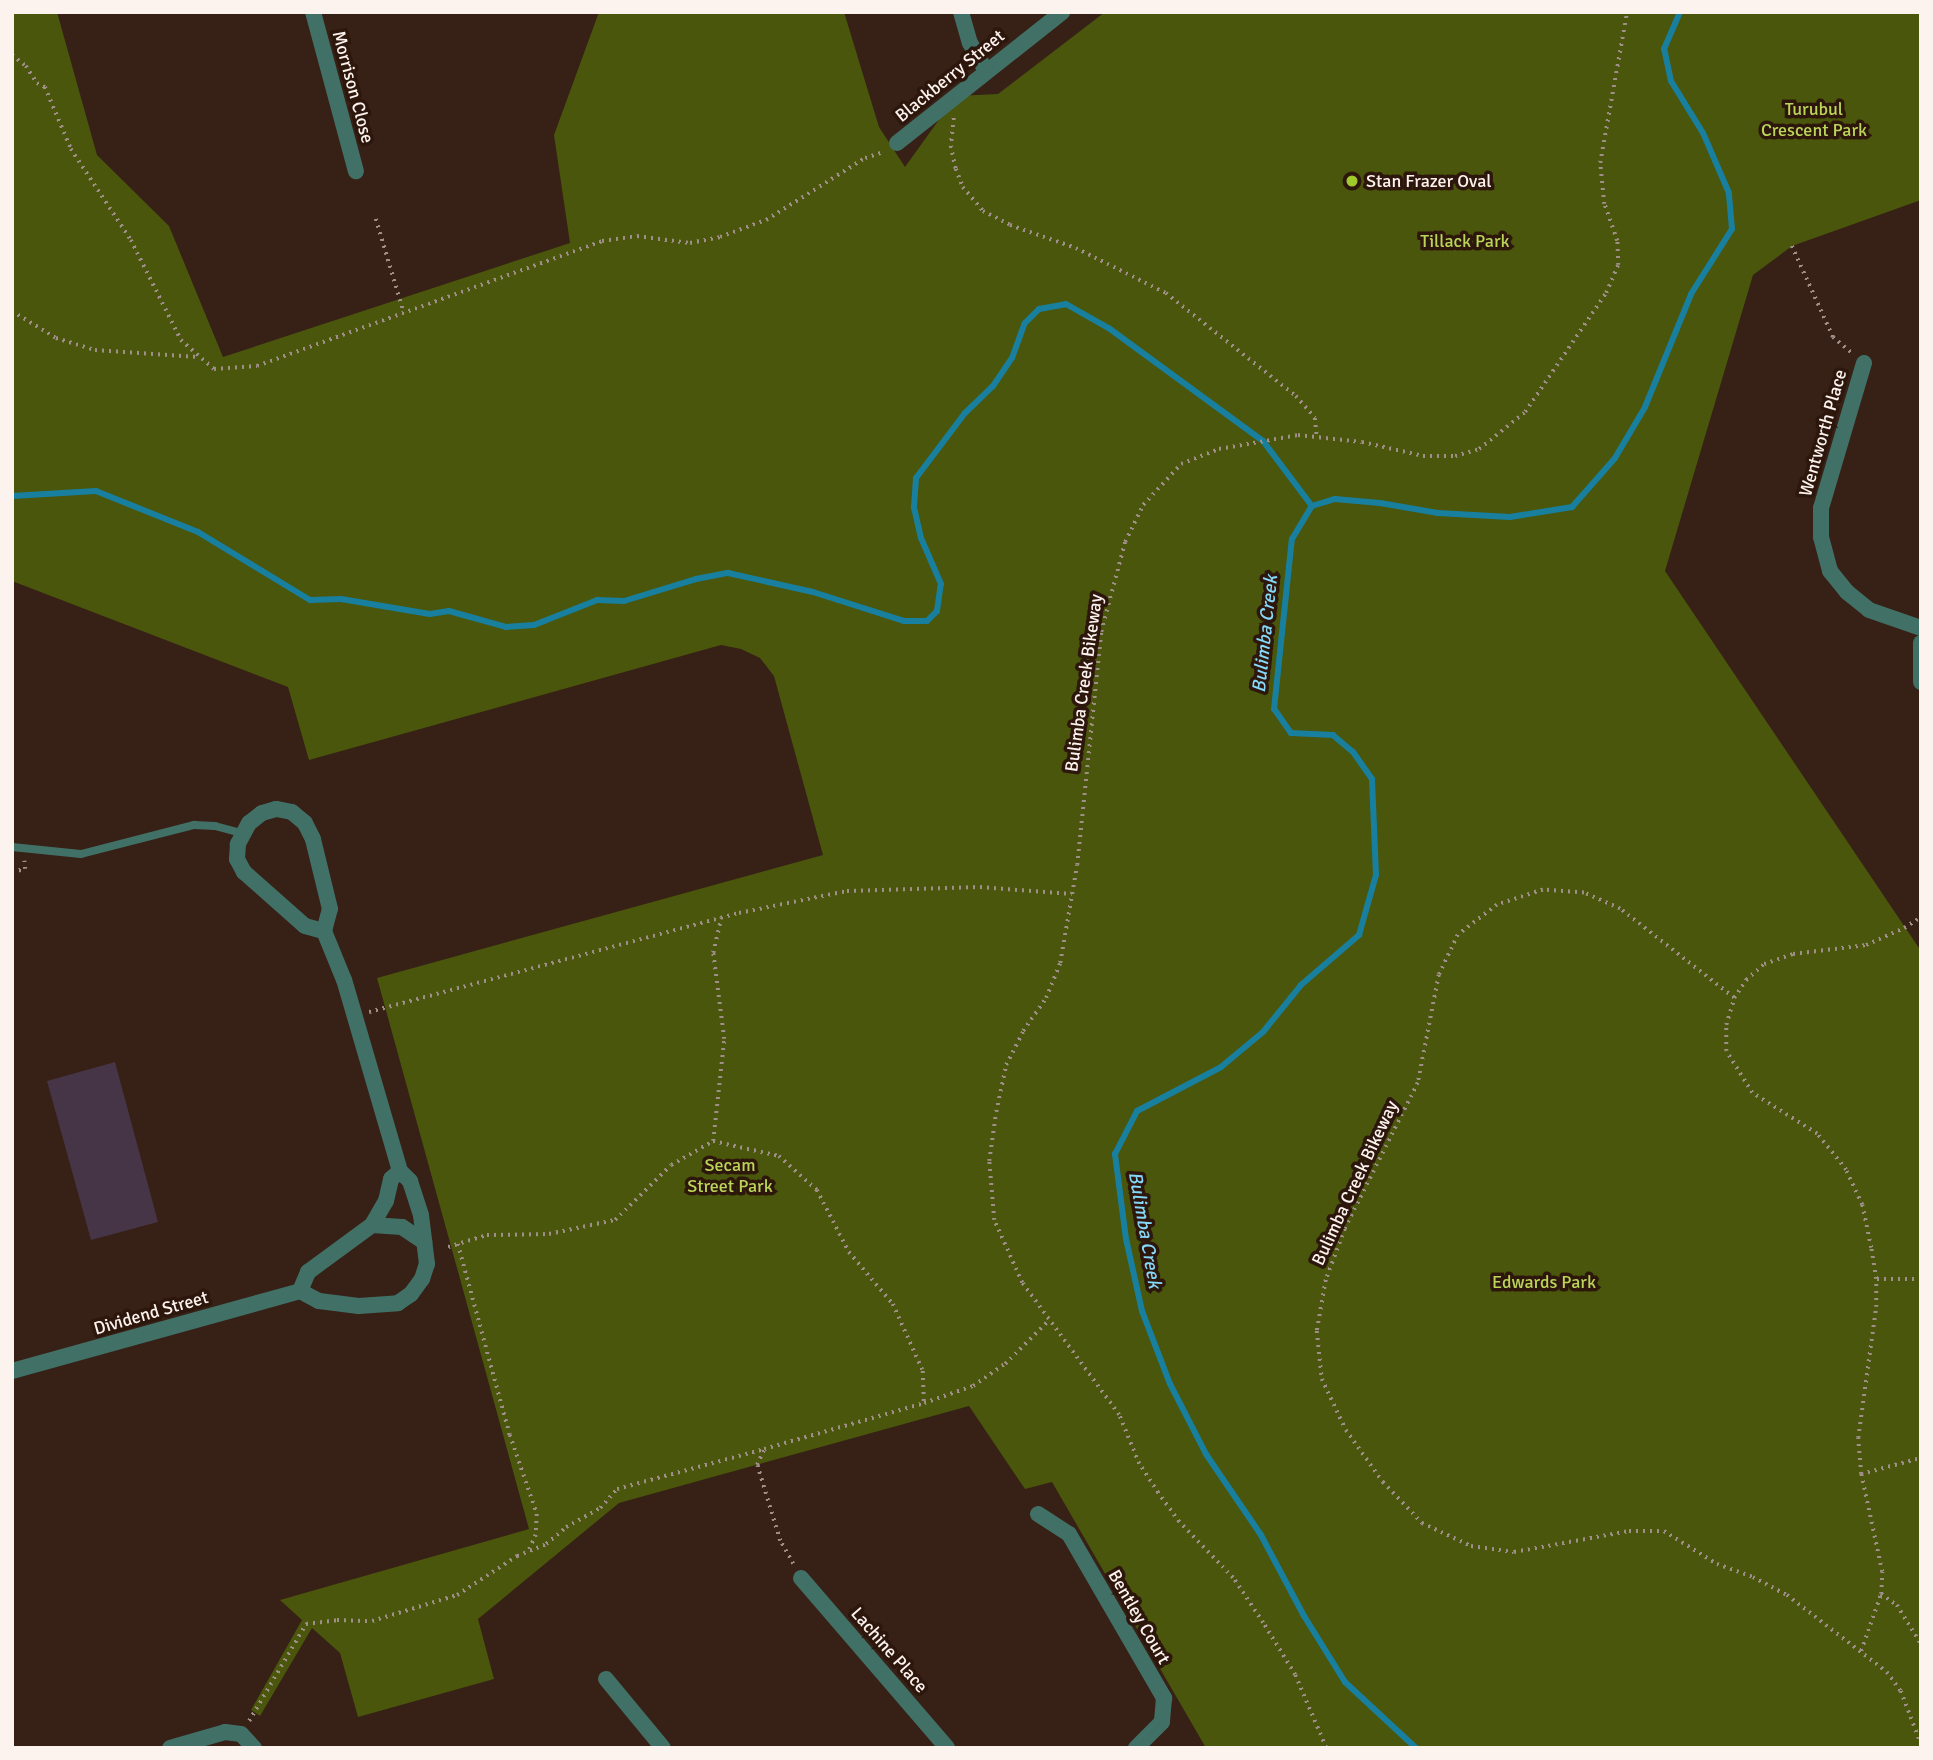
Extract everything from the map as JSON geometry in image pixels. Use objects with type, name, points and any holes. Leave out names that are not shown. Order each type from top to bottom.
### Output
[{"type":"street","name":"Morrison Close","points":[[313,12],[356,171]]},
{"type":"street","points":[[961,12],[970,43],[986,71]]},
{"type":"street","name":"Blackberry Street","points":[[897,143],[1062,12]]},
{"type":"street","name":"Wentworth Place","points":[[1864,363],[1821,508],[1821,537],[1830,571],[1847,592],[1869,610],[1921,628]]},
{"type":"street","points":[[1921,643],[1921,682]]},
{"type":"street","points":[[324,931],[306,926],[244,872],[237,859],[242,833],[262,813],[276,809],[292,811],[305,823],[313,839],[330,909],[324,931],[355,1016],[400,1171],[410,1181],[414,1192],[421,1216],[426,1264],[422,1279],[411,1294],[398,1303],[359,1306],[319,1301],[300,1291],[308,1272],[372,1225],[386,1201],[391,1179],[400,1171]]},
{"type":"street","points":[[372,1225],[402,1227],[424,1242]]},
{"type":"street","name":"Dividend Street","points":[[12,1371],[300,1291]]},
{"type":"street","name":"Bentley Court","points":[[1038,1514],[1069,1534],[1164,1698],[1162,1723],[1136,1748]]},
{"type":"street","name":"Lachine Place","points":[[801,1578],[947,1748]]},
{"type":"street","points":[[606,1679],[663,1748]]},
{"type":"street","points":[[170,1748],[225,1732],[241,1734],[254,1748]]},
{"type":"lane","points":[[12,847],[81,854],[194,825],[215,825],[242,833]]},
{"type":"path","name":"Bulimba Creek Bikeway","points":[[1326,1748],[1295,1675],[1263,1623],[1233,1578],[1179,1522],[1158,1493],[1139,1464],[1119,1415],[1022,1283],[994,1220],[989,1161],[1006,1065],[1023,1031],[1046,998],[1060,963],[1072,894],[1101,632],[1125,542],[1143,505],[1181,464],[1239,444],[1298,435],[1317,436],[1423,456],[1455,456],[1479,449],[1525,412],[1606,293],[1618,265],[1616,241],[1604,204],[1600,163],[1627,12]]},
{"type":"path","points":[[12,55],[26,66],[37,83],[45,87],[71,149],[131,240],[181,340],[214,369],[257,366],[602,242],[637,236],[690,243],[720,237],[766,220],[864,158],[885,152],[897,143]]},
{"type":"path","points":[[956,96],[951,146],[960,178],[972,201],[1010,225],[1076,248],[1166,293],[1296,396],[1315,418],[1317,436]]},
{"type":"path","points":[[376,219],[404,313]]},
{"type":"path","points":[[1792,246],[1833,337],[1864,363]]},
{"type":"path","points":[[12,311],[56,338],[95,350],[201,357]]},
{"type":"path","points":[[355,1016],[721,918],[847,891],[980,887],[1072,894]]},
{"type":"path","name":"Bulimba Creek Bikeway","points":[[1734,998],[1620,909],[1584,893],[1544,890],[1497,905],[1458,935],[1439,975],[1418,1083],[1345,1229],[1326,1280],[1317,1331],[1322,1379],[1346,1430],[1383,1482],[1422,1522],[1471,1546],[1514,1552],[1629,1531],[1664,1531],[1717,1564],[1753,1577],[1787,1595],[1887,1672],[1901,1691],[1921,1744]]},
{"type":"path","points":[[1861,1651],[1881,1594],[1882,1572],[1861,1474],[1858,1438],[1876,1307],[1877,1279],[1862,1205],[1846,1170],[1817,1135],[1752,1093],[1726,1051],[1726,1025],[1734,998],[1746,979],[1765,964],[1793,954],[1866,945],[1921,917]]},
{"type":"path","points":[[713,1141],[724,1039],[713,953],[721,918]]},
{"type":"path","points":[[448,1247],[487,1235],[549,1234],[615,1220],[671,1165],[713,1141],[779,1156],[817,1190],[849,1252],[893,1304],[923,1371],[924,1403]]},
{"type":"path","points":[[458,1244],[510,1435],[537,1514],[536,1535],[529,1551]]},
{"type":"path","points":[[1877,1279],[1921,1279]]},
{"type":"path","points":[[241,1734],[306,1624],[337,1620],[372,1621],[457,1595],[529,1551],[546,1544],[565,1527],[600,1508],[617,1489],[924,1403],[973,1386],[1005,1364],[1048,1321]]},
{"type":"path","points":[[764,1449],[757,1465],[780,1541],[801,1578]]},
{"type":"path","points":[[1861,1474],[1921,1458]]},
{"type":"path","points":[[1881,1594],[1897,1605],[1921,1644]]},
{"type":"green space","points":[[12,12],[57,12],[97,155],[169,226],[223,357],[570,243],[554,135],[599,12],[844,12],[879,127],[905,167],[956,96],[998,94],[1105,12],[1921,12],[1921,200],[1792,246],[1753,275],[1665,571],[1921,951],[1921,1748],[1206,1748],[1052,1482],[1025,1489],[969,1406],[619,1503],[478,1619],[494,1679],[358,1717],[340,1653],[312,1628],[260,1716],[251,1710],[302,1620],[280,1600],[529,1529],[377,978],[823,855],[774,676],[760,658],[741,649],[721,645],[309,760],[288,687],[12,581]]},
{"type":"building","points":[[115,1062],[158,1222],[91,1240],[47,1081]]},
{"type":"waterway","name":"Bulimba Creek","points":[[1416,1748],[1345,1682],[1304,1616],[1261,1535],[1206,1454],[1170,1384],[1142,1311],[1126,1239],[1115,1154],[1137,1111],[1221,1067],[1263,1032],[1301,985],[1359,935],[1376,875],[1372,779],[1353,752],[1333,735],[1291,733],[1274,709],[1292,539],[1312,506],[1335,499],[1438,513],[1510,517],[1572,507],[1615,458],[1645,407],[1691,294],[1732,229],[1729,193],[1703,133],[1671,81],[1664,49],[1680,12]]},
{"type":"waterway","points":[[12,496],[96,491],[198,532],[310,600],[341,599],[430,614],[449,611],[506,627],[534,625],[597,600],[624,601],[696,579],[728,573],[813,592],[904,621],[927,621],[937,611],[941,584],[921,538],[914,507],[916,478],[965,413],[993,386],[1012,358],[1025,323],[1039,309],[1066,304],[1110,329],[1263,441],[1312,506]]},
{"type":"place","name":"Stan Frazer Oval","points":[[1352,181]]},
{"type":"park label","name":"Turubul Crescent Park","points":[[1814,120]]},
{"type":"park label","name":"Tillack Park","points":[[1465,241]]},
{"type":"park label","name":"Secam Street Park","points":[[730,1176]]},
{"type":"park label","name":"Edwards Park","points":[[1544,1282]]}]
